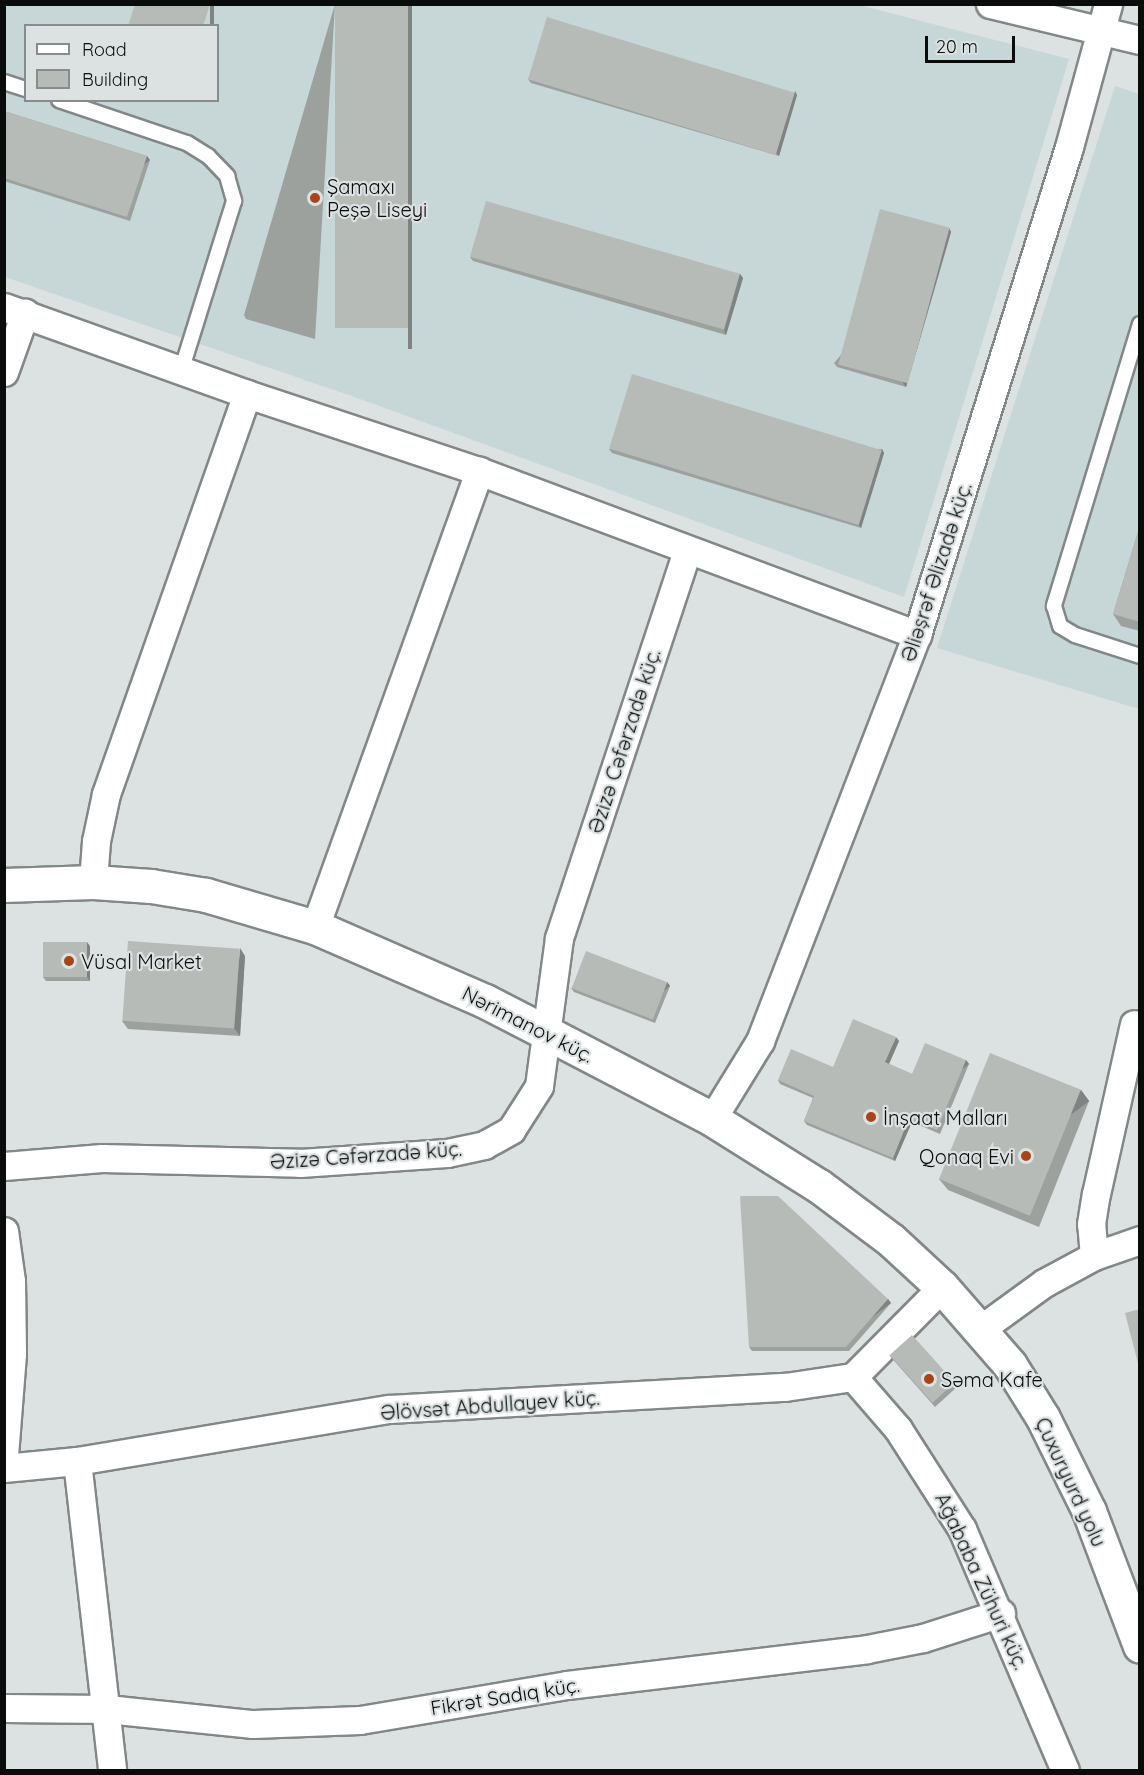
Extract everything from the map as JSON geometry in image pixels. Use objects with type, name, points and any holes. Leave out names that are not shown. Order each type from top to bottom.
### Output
[{"type":"main road","name":"Nərimanov küç.","points":[[4,885],[93,882],[151,886],[206,895],[315,927],[485,1001],[712,1119],[819,1186],[891,1240],[982,1328]]},
{"type":"main road","name":"Çuxuryurd yolu","points":[[982,1328],[1010,1365],[1043,1418],[1089,1511],[1140,1646]]},
{"type":"street","points":[[990,4],[1140,40]]},
{"type":"street","name":"Əliəşrəf Əlizadə küç.","points":[[712,1119],[760,1041],[917,635],[1103,31],[1108,4]]},
{"type":"street","points":[[4,372],[15,310],[247,394],[478,471],[687,551],[917,635]]},
{"type":"street","points":[[93,882],[106,794],[247,394]]},
{"type":"street","points":[[315,927],[478,471]]},
{"type":"street","name":"Əzizə Cəfərzadə küç.","points":[[4,1166],[102,1158],[300,1162],[447,1153],[484,1145],[511,1130],[539,1086],[549,1034],[551,977],[559,938],[687,551]]},
{"type":"street","points":[[1094,1256],[1091,1224],[1096,1194],[1134,1024]]},
{"type":"street","points":[[4,1231],[11,1281],[12,1354],[4,1456]]},
{"type":"street","points":[[982,1328],[1044,1283],[1094,1256],[1140,1240]]},
{"type":"street","points":[[853,1377],[942,1287]]},
{"type":"street","name":"Əlövsət Abdullayev küç.","points":[[4,1468],[77,1461],[389,1409],[785,1387],[853,1377]]},
{"type":"street","name":"Ağababa Zühuri küç.","points":[[853,1377],[898,1430],[934,1480],[1001,1613],[1065,1770]]},
{"type":"street","points":[[77,1461],[107,1709],[112,1770]]},
{"type":"street","name":"Fikrət Sadıq küç.","points":[[4,1708],[107,1709],[253,1724],[360,1720],[567,1685],[867,1649],[923,1638],[1001,1613]]},
{"type":"lane","points":[[4,82],[24,89]]},
{"type":"lane","points":[[64,102],[187,143],[208,156],[227,176],[234,201],[181,371]]},
{"type":"lane","points":[[1140,324],[1054,606],[1060,626],[1075,635],[1140,656]]},
{"type":"shaded area","points":[[5,5],[859,5],[1069,59],[904,597],[363,400],[5,277]]},
{"type":"shaded area","points":[[1115,86],[1139,94],[1139,709],[937,648]]},
{"type":"building","points":[[135,4],[210,4],[204,24],[129,24]]},
{"type":"building","points":[[335,4],[408,4],[408,328],[335,328]]},
{"type":"building","points":[[547,17],[795,93],[776,155],[528,79]]},
{"type":"building","points":[[4,111],[147,156],[127,217],[4,178]]},
{"type":"building","points":[[486,201],[740,274],[724,330],[470,257]]},
{"type":"building","points":[[880,209],[950,228],[908,383],[838,365]]},
{"type":"building","points":[[632,374],[882,450],[859,525],[609,449]]},
{"type":"building","points":[[1140,525],[1140,622],[1113,614]]},
{"type":"building","points":[[128,941],[240,949],[234,1029],[122,1021]]},
{"type":"building","points":[[43,942],[87,942],[87,977],[43,977]]},
{"type":"building","points":[[586,951],[667,982],[653,1020],[572,988]]},
{"type":"building","points":[[853,1019],[896,1037],[885,1062],[912,1074],[925,1043],[966,1060],[937,1130],[909,1118],[893,1158],[804,1121],[814,1096],[778,1080],[791,1049],[833,1067]]},
{"type":"building","points":[[990,1053],[1081,1090],[1030,1216],[939,1179]]},
{"type":"building","points":[[740,1196],[778,1196],[888,1299],[846,1347],[749,1347]]},
{"type":"building","points":[[1140,1309],[1140,1371],[1125,1313]]},
{"type":"building","points":[[912,1335],[955,1383],[933,1403],[890,1355]]},
{"type":"place","name":"Şamaxı Peşə Liseyi","points":[[315,198]]},
{"type":"place","name":"Vüsal Market","points":[[69,961]]},
{"type":"place","name":"İnşaat Malları","points":[[871,1117]]},
{"type":"place","name":"Qonaq Evi","points":[[1026,1156]]},
{"type":"place","name":"Səma Kafe","points":[[929,1379]]}]
